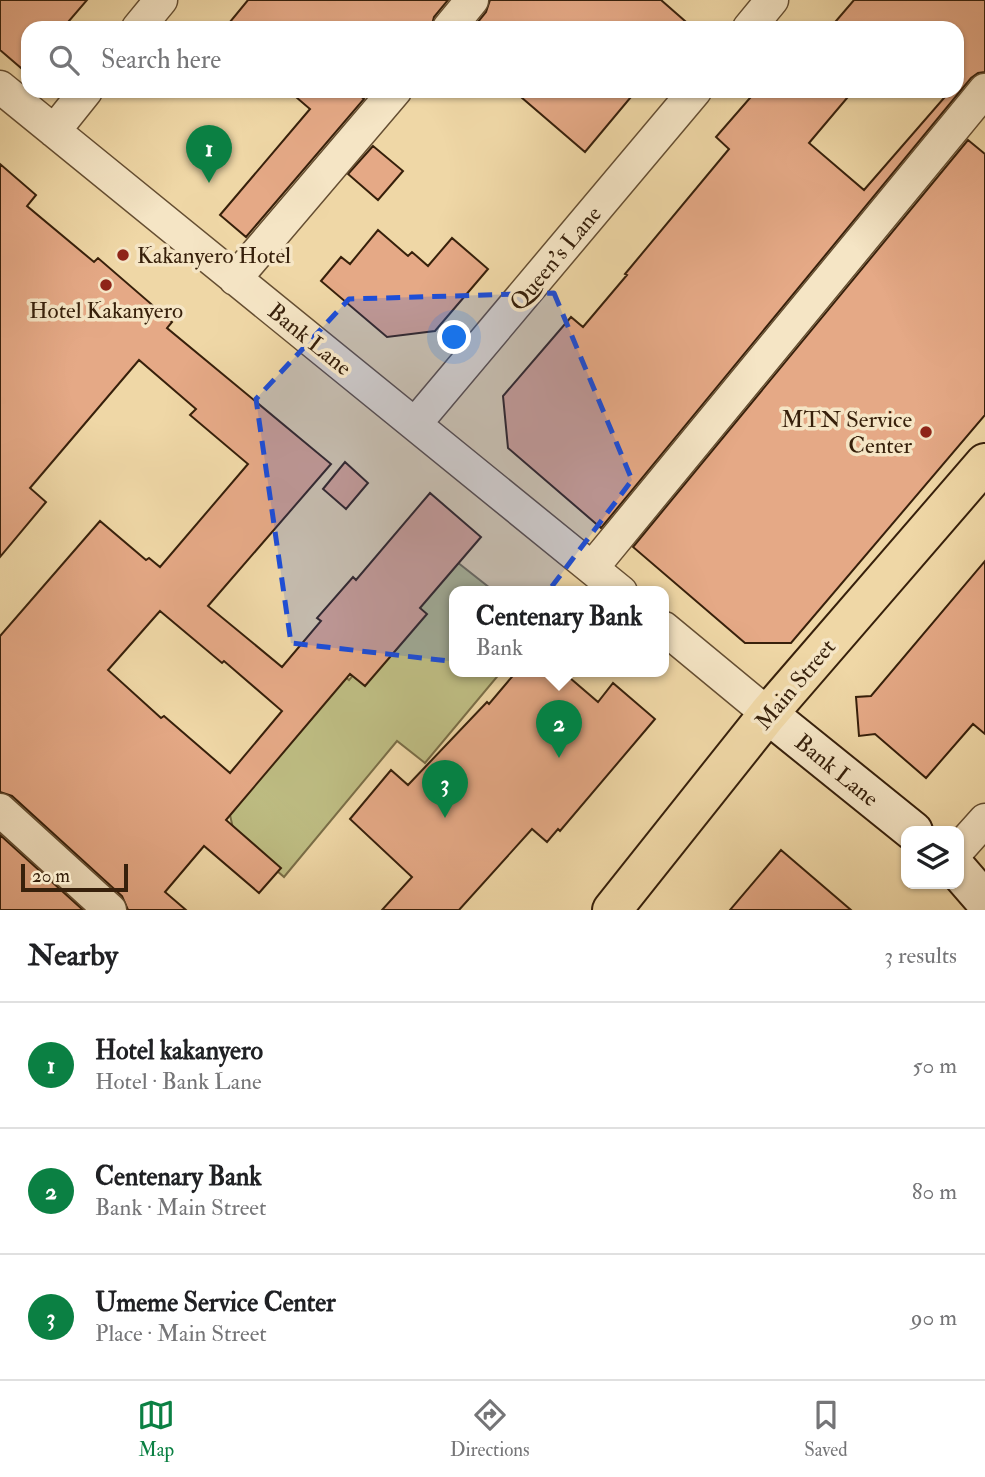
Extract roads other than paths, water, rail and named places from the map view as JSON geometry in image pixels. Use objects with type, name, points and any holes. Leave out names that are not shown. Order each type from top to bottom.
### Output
[{"type":"main road","name":"Main Street","points":[[612,910],[768,715],[985,463]]},
{"type":"street","points":[[144,21],[162,0]]},
{"type":"street","points":[[455,21],[472,0]]},
{"type":"street","points":[[755,21],[772,0]]},
{"type":"street","name":"Bank Lane","points":[[0,87],[614,586]]},
{"type":"street","points":[[592,568],[985,90]]},
{"type":"street","points":[[54,131],[80,98]]},
{"type":"street","points":[[235,279],[390,98]]},
{"type":"street","name":"Queen's Lane","points":[[415,424],[689,98]]},
{"type":"street","name":"Bank Lane","points":[[669,632],[907,826]]},
{"type":"street","points":[[0,810],[110,910]]},
{"type":"street","points":[[964,843],[985,820]]},
{"type":"street","points":[[964,877],[985,901]]},
{"type":"place","name":"Hotel kakanyero","points":[[209,183]]},
{"type":"place","name":"Kakanyero Hotel","points":[[123,255]]},
{"type":"place","name":"Hotel Kakanyero","points":[[106,285]]},
{"type":"place","name":"MTN Service Center","points":[[926,432]]},
{"type":"place","name":"Centenary Bank","points":[[559,758]]},
{"type":"place","name":"Umeme Service Center","points":[[445,818]]}]
